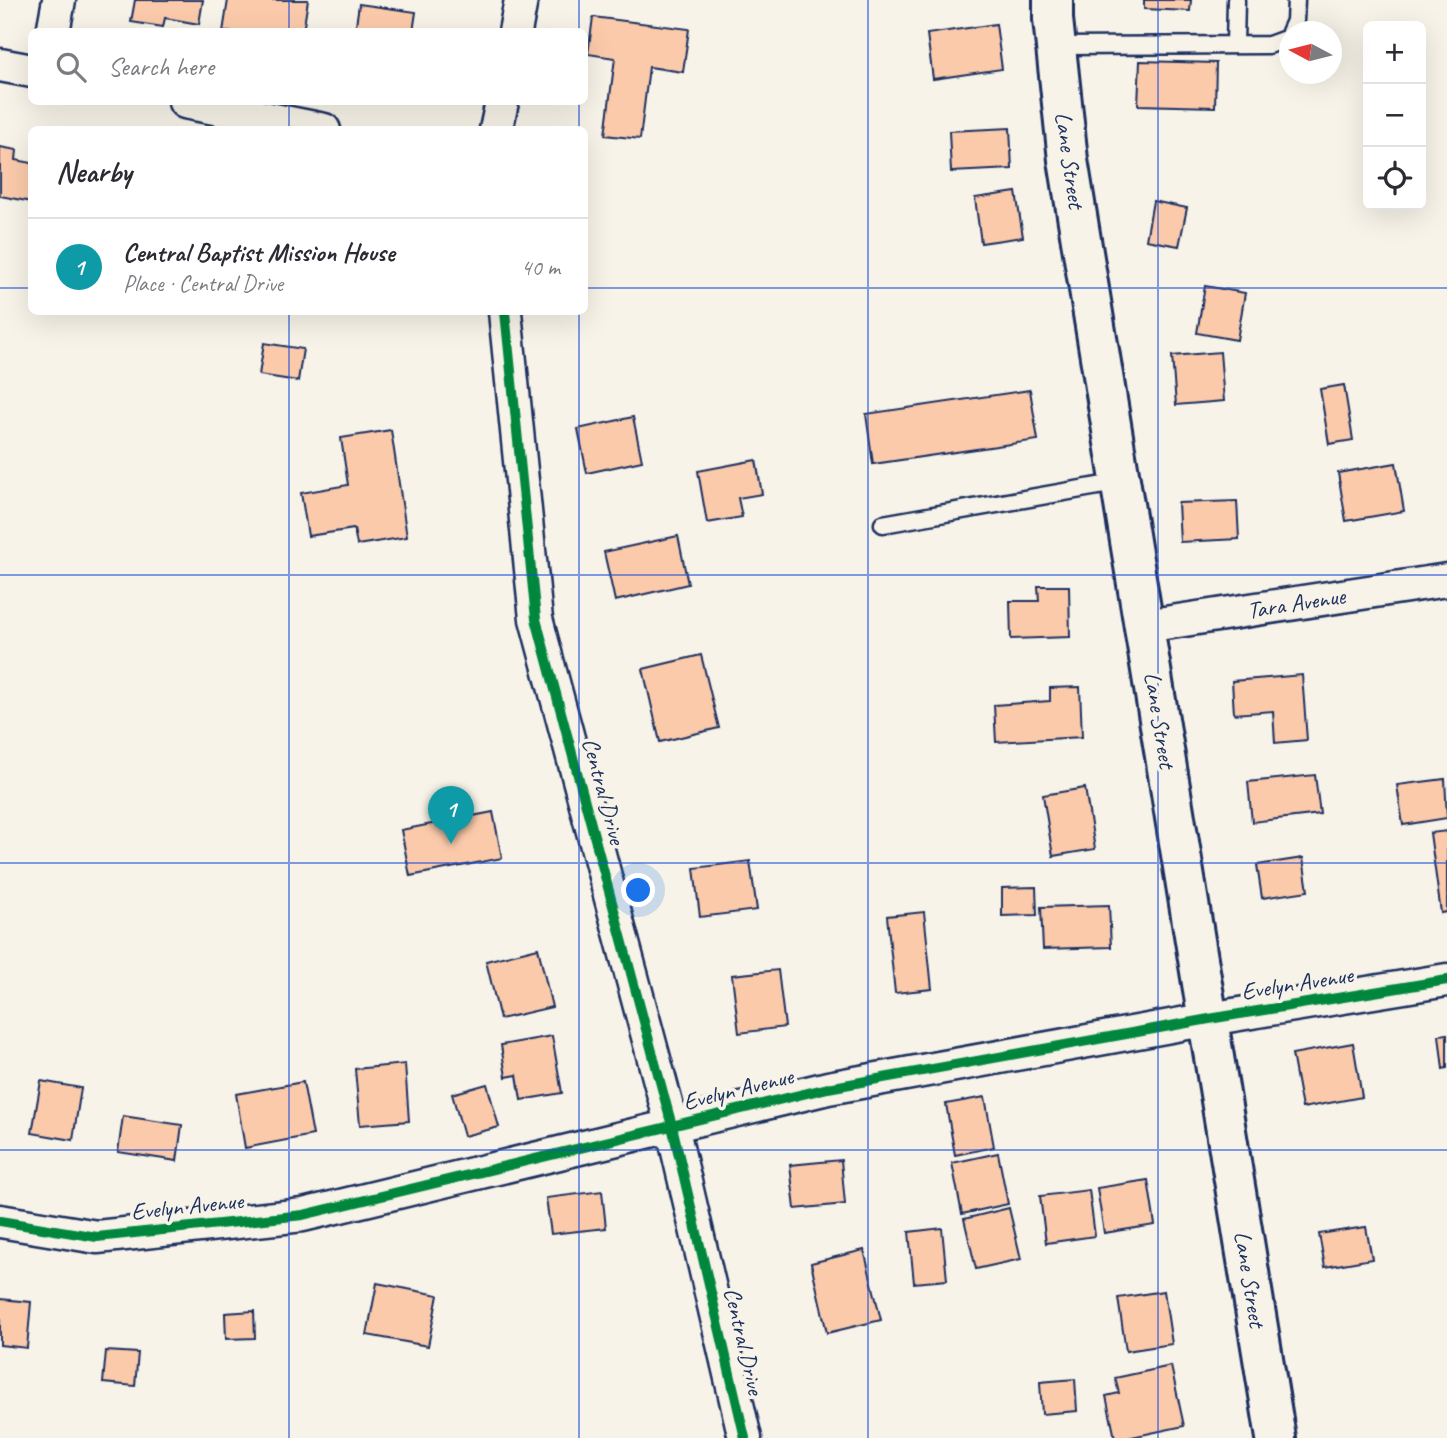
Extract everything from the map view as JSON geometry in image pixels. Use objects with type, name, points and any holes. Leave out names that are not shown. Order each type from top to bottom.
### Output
[{"type":"main road","name":"Lane Street","points":[[1053,0],[1068,160],[1276,1438]]},
{"type":"street","points":[[54,28],[59,0]]},
{"type":"street","points":[[516,28],[521,0]]},
{"type":"street","points":[[0,65],[28,70]]},
{"type":"street","points":[[200,105],[304,126]]},
{"type":"street","points":[[497,126],[501,105]]},
{"type":"street","name":"Central Drive","points":[[505,315],[536,619],[672,1126],[745,1438]]},
{"type":"street","name":"Tara Avenue","points":[[1144,626],[1447,580]]},
{"type":"street","name":"Evelyn Avenue","points":[[0,1222],[97,1237],[303,1215],[828,1088],[1209,1019],[1447,981]]},
{"type":"lane","points":[[1235,46],[1236,0]]},
{"type":"lane","points":[[1295,21],[1296,0]]},
{"type":"lane","points":[[1056,46],[1235,46],[1269,45],[1279,41]]},
{"type":"lane","points":[[883,524],[1121,482]]},
{"type":"building","points":[[135,0],[203,0],[199,24],[165,18],[163,27],[131,22]]},
{"type":"building","points":[[228,0],[308,0],[304,28],[224,28]]},
{"type":"building","points":[[1144,0],[1191,0],[1190,11],[1144,9]]},
{"type":"building","points":[[359,4],[416,12],[414,28],[356,28]]},
{"type":"building","points":[[593,17],[689,29],[683,72],[649,67],[640,139],[605,135],[615,58],[588,54]]},
{"type":"building","points":[[996,24],[1002,69],[933,79],[927,34]]},
{"type":"building","points":[[1140,61],[1216,63],[1215,107],[1138,105]]},
{"type":"building","points":[[1010,128],[1012,169],[951,172],[949,131]]},
{"type":"building","points":[[0,147],[17,150],[16,160],[28,162],[28,201],[0,196]]},
{"type":"building","points":[[1016,192],[1023,237],[981,243],[975,198]]},
{"type":"building","points":[[1153,201],[1187,208],[1179,246],[1146,240]]},
{"type":"building","points":[[1205,286],[1245,293],[1237,340],[1197,333]]},
{"type":"building","points":[[264,343],[303,349],[298,381],[259,375]]},
{"type":"building","points":[[1220,352],[1224,401],[1176,405],[1172,356]]},
{"type":"building","points":[[1344,385],[1353,440],[1329,444],[1320,389]]},
{"type":"building","points":[[1030,390],[1038,440],[873,464],[866,414]]},
{"type":"building","points":[[633,417],[642,461],[587,473],[578,429]]},
{"type":"building","points":[[391,430],[407,537],[357,545],[354,529],[308,536],[301,493],[348,485],[341,438]]},
{"type":"building","points":[[756,460],[762,494],[738,498],[742,517],[707,523],[698,471]]},
{"type":"building","points":[[1396,463],[1404,511],[1346,521],[1338,473]]},
{"type":"building","points":[[1237,501],[1239,539],[1180,542],[1178,503]]},
{"type":"building","points":[[678,536],[688,584],[615,601],[604,552]]},
{"type":"building","points":[[1038,586],[1069,586],[1070,637],[1011,639],[1010,601],[1039,601]]},
{"type":"building","points":[[701,655],[719,728],[660,742],[643,669]]},
{"type":"building","points":[[1302,675],[1307,740],[1275,743],[1273,711],[1234,714],[1232,681]]},
{"type":"building","points":[[1080,687],[1082,737],[996,742],[994,705],[1050,701],[1050,688]]},
{"type":"building","points":[[1315,775],[1320,814],[1252,822],[1248,782]]},
{"type":"building","points":[[1445,779],[1447,818],[1403,825],[1397,785]]},
{"type":"building","points":[[1085,788],[1095,849],[1053,856],[1043,795]]},
{"type":"building","points":[[493,812],[502,858],[410,876],[401,830]]},
{"type":"building","points":[[1447,831],[1447,912],[1441,913],[1430,833]]},
{"type":"building","points":[[1303,858],[1308,891],[1262,898],[1257,865]]},
{"type":"building","points":[[750,861],[757,910],[700,917],[694,868]]},
{"type":"building","points":[[1036,887],[1037,915],[1002,916],[1002,888]]},
{"type":"building","points":[[1109,905],[1111,947],[1043,949],[1041,907]]},
{"type":"building","points":[[924,912],[932,989],[895,993],[887,916]]},
{"type":"building","points":[[538,948],[552,1007],[500,1019],[486,961]]},
{"type":"building","points":[[778,970],[785,1027],[739,1033],[732,975]]},
{"type":"building","points":[[1447,1034],[1447,1068],[1443,1069],[1439,1035]]},
{"type":"building","points":[[552,1036],[562,1093],[521,1100],[517,1075],[506,1077],[501,1045]]},
{"type":"building","points":[[1353,1043],[1362,1097],[1302,1108],[1292,1054]]},
{"type":"building","points":[[405,1064],[409,1121],[360,1125],[355,1069]]},
{"type":"building","points":[[41,1081],[81,1088],[73,1140],[32,1133]]},
{"type":"building","points":[[303,1082],[313,1135],[245,1148],[236,1094]]},
{"type":"building","points":[[487,1084],[499,1127],[464,1136],[452,1094]]},
{"type":"building","points":[[985,1097],[994,1147],[955,1155],[946,1104]]},
{"type":"building","points":[[123,1116],[182,1125],[177,1161],[118,1152]]},
{"type":"building","points":[[998,1153],[1008,1204],[962,1214],[952,1163]]},
{"type":"building","points":[[841,1160],[845,1204],[795,1209],[790,1165]]},
{"type":"building","points":[[1148,1180],[1155,1225],[1104,1233],[1097,1188]]},
{"type":"building","points":[[1089,1190],[1095,1236],[1046,1243],[1040,1196]]},
{"type":"building","points":[[602,1191],[606,1228],[551,1234],[546,1198]]},
{"type":"building","points":[[1009,1208],[1021,1259],[976,1269],[964,1219]]},
{"type":"building","points":[[1366,1227],[1372,1259],[1325,1267],[1319,1234]]},
{"type":"building","points":[[942,1228],[947,1280],[914,1283],[909,1232]]},
{"type":"building","points":[[864,1250],[881,1320],[827,1333],[811,1263]]},
{"type":"building","points":[[377,1283],[438,1295],[428,1346],[367,1335]]},
{"type":"building","points":[[1164,1291],[1172,1344],[1126,1351],[1118,1298]]},
{"type":"building","points":[[0,1299],[31,1302],[27,1348],[0,1345]]},
{"type":"building","points":[[254,1311],[255,1338],[226,1339],[225,1313]]},
{"type":"building","points":[[106,1351],[138,1353],[135,1386],[103,1383]]},
{"type":"building","points":[[1171,1366],[1184,1426],[1115,1438],[1106,1396],[1119,1393],[1115,1378]]},
{"type":"building","points":[[1075,1379],[1077,1411],[1042,1414],[1040,1382]]},
{"type":"cycle path","points":[[505,315],[536,619],[672,1126],[745,1438]]},
{"type":"cycle path","points":[[0,1221],[97,1237],[303,1215],[828,1088],[1209,1019],[1447,980]]},
{"type":"place","name":"Central Baptist Mission House","points":[[451,844]]}]
